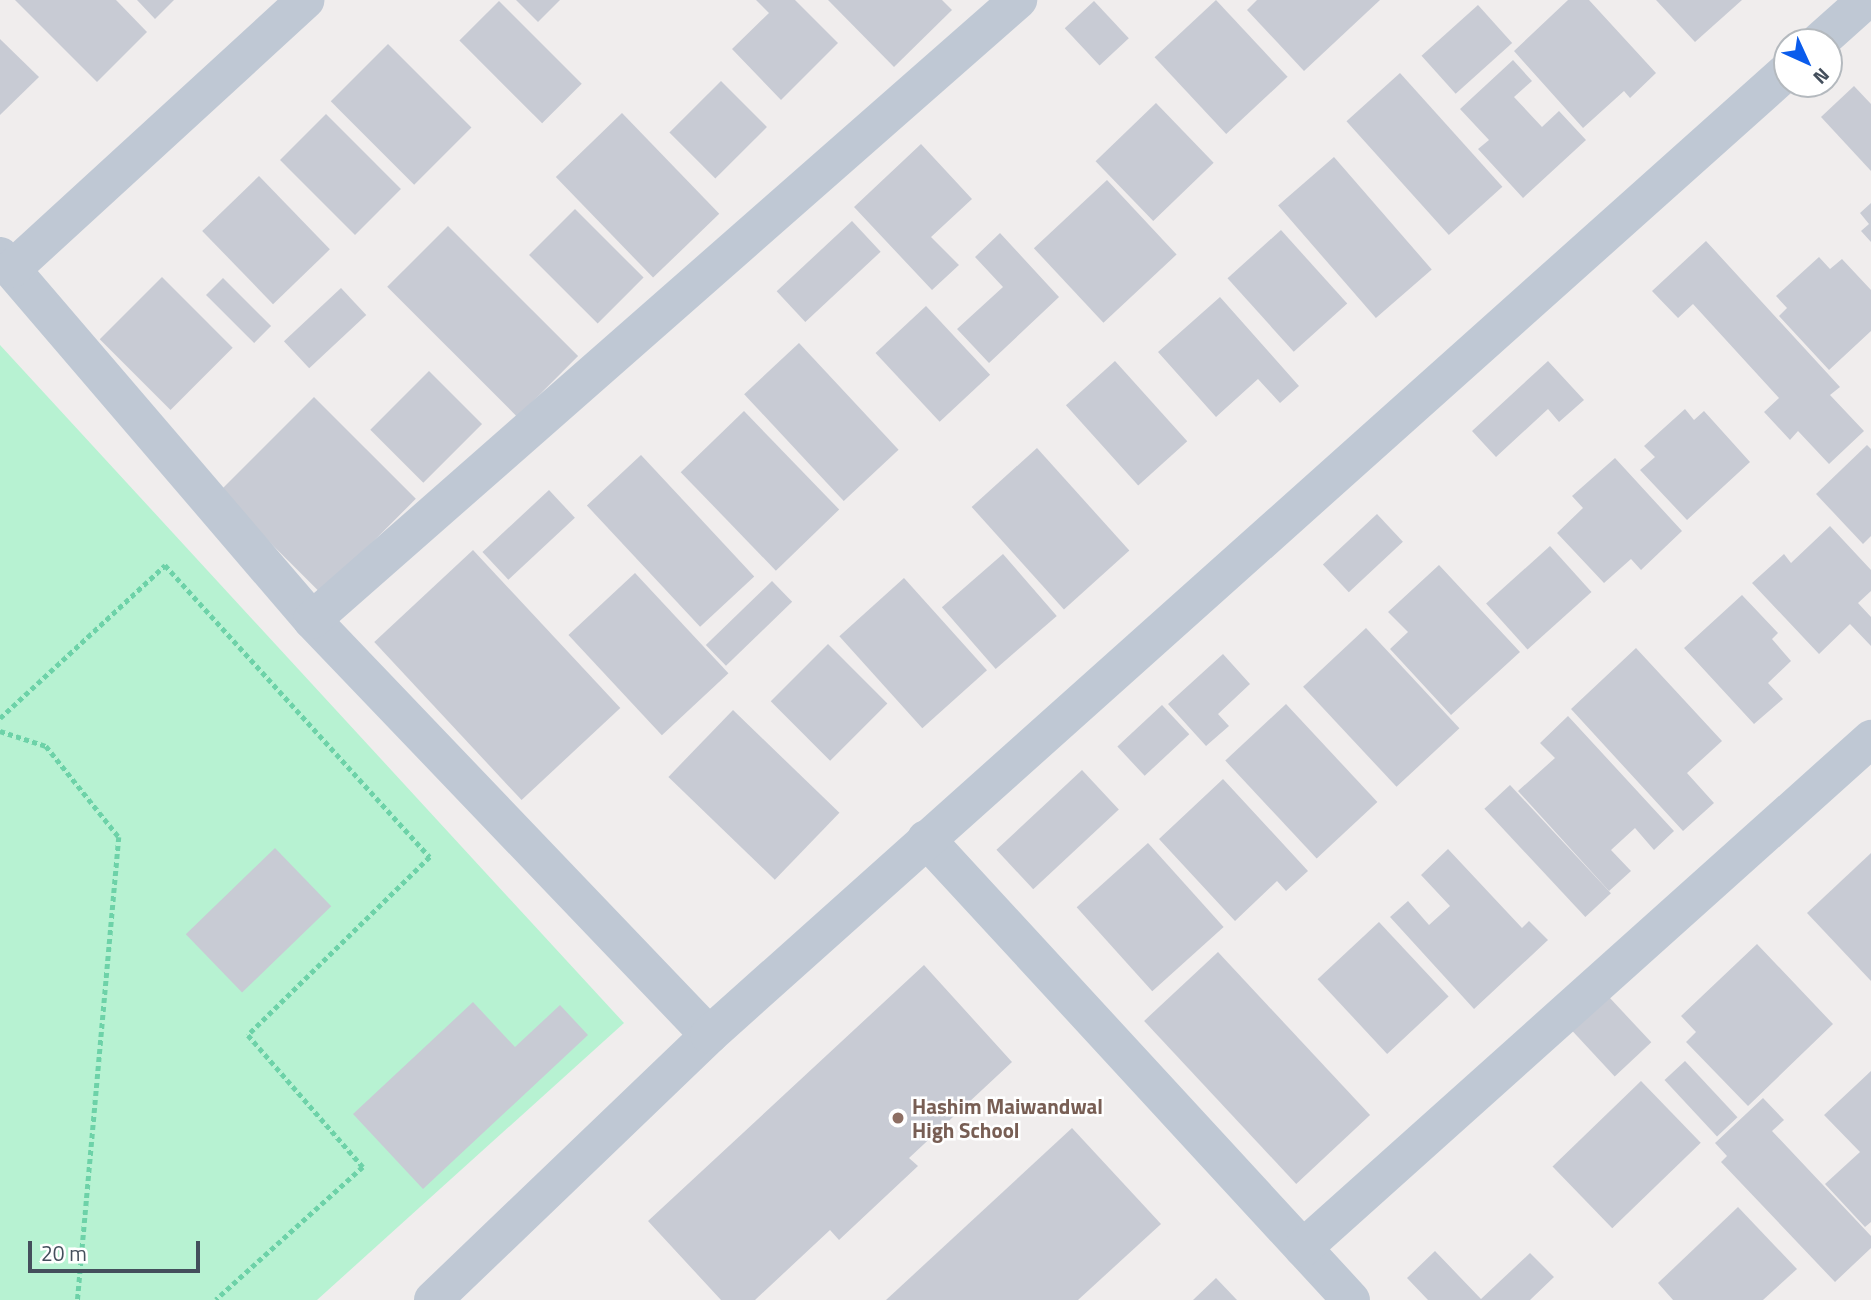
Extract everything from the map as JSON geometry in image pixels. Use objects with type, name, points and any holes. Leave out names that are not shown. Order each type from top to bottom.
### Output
[{"type":"street","points":[[306,0],[6,263],[312,620],[709,1035]]},
{"type":"street","points":[[312,620],[1018,0]]},
{"type":"street","points":[[1835,28],[1867,0]]},
{"type":"street","points":[[433,1300],[709,1035],[1773,83]]},
{"type":"street","points":[[1303,1248],[1871,739]]},
{"type":"street","points":[[926,839],[1351,1300]]},
{"type":"path","points":[[0,719],[165,565],[430,857],[248,1035],[363,1167],[216,1300]]},
{"type":"path","points":[[0,732],[46,746],[119,838],[78,1300]]},
{"type":"green space","points":[[0,345],[624,1023],[317,1300],[0,1300]]},
{"type":"building","points":[[15,0],[116,0],[147,32],[97,82]]},
{"type":"building","points":[[137,0],[174,0],[155,19]]},
{"type":"building","points":[[516,0],[560,0],[538,22]]},
{"type":"building","points":[[756,0],[795,0],[838,43],[781,100],[732,49],[769,13]]},
{"type":"building","points":[[828,0],[942,0],[952,10],[894,67]]},
{"type":"building","points":[[1216,0],[1288,77],[1226,134],[1155,57]]},
{"type":"building","points":[[1257,0],[1380,0],[1304,71],[1247,10]]},
{"type":"building","points":[[1568,0],[1589,0],[1656,73],[1630,98],[1624,91],[1583,128],[1514,51]]},
{"type":"building","points":[[1656,0],[1742,0],[1695,42]]},
{"type":"building","points":[[499,1],[582,84],[542,123],[459,41]]},
{"type":"building","points":[[1094,1],[1129,38],[1100,66],[1065,28]]},
{"type":"building","points":[[1478,5],[1512,43],[1456,94],[1422,56]]},
{"type":"building","points":[[0,39],[39,77],[0,115]]},
{"type":"building","points":[[388,44],[471,127],[414,185],[331,101]]},
{"type":"building","points":[[1513,60],[1532,81],[1514,97],[1542,127],[1559,111],[1586,140],[1523,198],[1478,149],[1489,140],[1460,109]]},
{"type":"building","points":[[1400,73],[1502,187],[1449,235],[1346,121]]},
{"type":"building","points":[[721,81],[767,127],[715,179],[669,133]]},
{"type":"building","points":[[1854,86],[1871,104],[1871,171],[1821,117]]},
{"type":"building","points":[[1156,103],[1214,163],[1153,221],[1096,161]]},
{"type":"building","points":[[622,113],[719,214],[653,278],[556,177]]},
{"type":"building","points":[[326,114],[401,189],[355,235],[280,160]]},
{"type":"building","points":[[921,144],[972,199],[931,237],[959,265],[932,290],[854,207]]},
{"type":"building","points":[[1334,157],[1432,269],[1376,318],[1278,206]]},
{"type":"building","points":[[259,176],[330,249],[273,304],[202,231]]},
{"type":"building","points":[[1107,180],[1177,255],[1103,323],[1034,248]]},
{"type":"building","points":[[1871,203],[1871,242],[1861,231],[1869,224],[1860,213]]},
{"type":"building","points":[[575,209],[644,278],[598,324],[529,255]]},
{"type":"building","points":[[852,221],[881,252],[805,322],[777,291]]},
{"type":"building","points":[[448,226],[578,356],[517,417],[387,287]]},
{"type":"building","points":[[1281,230],[1347,304],[1294,352],[1227,278]]},
{"type":"building","points":[[1000,233],[1059,297],[989,363],[957,329],[1003,287],[975,257]]},
{"type":"building","points":[[1706,241],[1840,387],[1830,395],[1864,431],[1829,464],[1798,431],[1790,440],[1764,412],[1779,398],[1693,304],[1678,318],[1652,291]]},
{"type":"building","points":[[1819,257],[1830,269],[1842,259],[1871,290],[1871,331],[1829,370],[1779,316],[1787,308],[1776,296]]},
{"type":"building","points":[[162,277],[233,348],[170,410],[100,339]]},
{"type":"building","points":[[223,278],[271,326],[254,343],[206,295]]},
{"type":"building","points":[[341,288],[366,315],[309,368],[284,341]]},
{"type":"building","points":[[1220,297],[1299,386],[1280,403],[1258,379],[1216,417],[1158,352]]},
{"type":"building","points":[[926,306],[990,375],[940,422],[876,353]]},
{"type":"building","points":[[799,343],[899,450],[844,501],[744,394]]},
{"type":"building","points":[[1115,361],[1187,441],[1138,485],[1066,405]]},
{"type":"building","points":[[1548,361],[1584,400],[1559,422],[1548,409],[1496,457],[1472,431]]},
{"type":"building","points":[[429,371],[482,424],[423,483],[370,430]]},
{"type":"building","points":[[314,397],[416,499],[321,594],[219,492]]},
{"type":"building","points":[[1685,409],[1694,420],[1704,411],[1750,462],[1687,520],[1640,470],[1655,457],[1644,446]]},
{"type":"building","points":[[744,411],[839,510],[776,571],[681,472]]},
{"type":"building","points":[[1867,445],[1871,449],[1871,536],[1863,544],[1816,494]]},
{"type":"building","points":[[1037,448],[1129,551],[1064,609],[972,507]]},
{"type":"building","points":[[641,455],[754,576],[700,627],[587,505]]},
{"type":"building","points":[[1615,458],[1682,531],[1641,570],[1631,559],[1604,583],[1557,533],[1583,508],[1572,496]]},
{"type":"building","points":[[549,490],[575,518],[508,580],[482,552]]},
{"type":"building","points":[[1377,514],[1403,542],[1349,592],[1323,564]]},
{"type":"building","points":[[1830,526],[1871,570],[1871,591],[1858,603],[1871,617],[1871,646],[1850,624],[1819,654],[1752,583],[1784,554],[1791,563]]},
{"type":"building","points":[[1550,546],[1591,592],[1528,650],[1486,604]]},
{"type":"building","points":[[473,550],[620,708],[522,800],[374,642]]},
{"type":"building","points":[[1003,554],[1057,616],[996,669],[942,607]]},
{"type":"building","points":[[1439,565],[1520,652],[1451,715],[1390,649],[1408,632],[1388,612]]},
{"type":"building","points":[[635,573],[728,673],[662,735],[568,635]]},
{"type":"building","points":[[904,578],[987,670],[922,728],[839,636]]},
{"type":"building","points":[[772,581],[792,602],[726,666],[706,645]]},
{"type":"building","points":[[1742,595],[1778,633],[1772,639],[1791,661],[1768,683],[1783,699],[1754,724],[1684,648]]},
{"type":"building","points":[[1366,628],[1459,728],[1397,787],[1303,687]]},
{"type":"building","points":[[828,644],[887,703],[830,761],[771,701]]},
{"type":"building","points":[[1636,648],[1722,741],[1687,773],[1714,803],[1683,831],[1571,709]]},
{"type":"building","points":[[1223,654],[1250,684],[1218,714],[1229,726],[1206,746],[1168,704]]},
{"type":"building","points":[[1286,704],[1377,802],[1317,859],[1225,761]]},
{"type":"building","points":[[1162,705],[1189,734],[1145,776],[1117,747]]},
{"type":"building","points":[[733,710],[839,813],[775,880],[668,777]]},
{"type":"building","points":[[1568,716],[1674,831],[1654,850],[1635,828],[1611,850],[1631,871],[1609,891],[1518,791],[1555,758],[1540,743]]},
{"type":"building","points":[[1082,770],[1119,809],[1033,889],[996,850]]},
{"type":"building","points":[[1223,779],[1308,871],[1286,891],[1277,881],[1235,921],[1159,839]]},
{"type":"building","points":[[1510,785],[1611,893],[1585,917],[1484,809]]},
{"type":"building","points":[[1148,843],[1224,927],[1152,991],[1077,907]]},
{"type":"building","points":[[275,848],[331,906],[242,992],[186,934]]},
{"type":"building","points":[[1448,849],[1522,928],[1529,921],[1548,940],[1474,1009],[1390,917],[1408,901],[1429,925],[1450,906],[1421,875]]},
{"type":"building","points":[[1871,853],[1871,981],[1807,913]]},
{"type":"building","points":[[1379,922],[1449,997],[1387,1054],[1318,979]]},
{"type":"building","points":[[1757,944],[1833,1024],[1748,1106],[1686,1042],[1696,1032],[1681,1016]]},
{"type":"building","points":[[1218,952],[1370,1115],[1296,1184],[1144,1021]]},
{"type":"building","points":[[924,965],[1012,1062],[909,1158],[918,1166],[839,1240],[830,1230],[755,1300],[721,1300],[648,1221]]},
{"type":"building","points":[[1609,997],[1651,1042],[1615,1076],[1572,1031]]},
{"type":"building","points":[[473,1002],[515,1047],[560,1005],[588,1035],[423,1189],[353,1114]]},
{"type":"building","points":[[1685,1061],[1738,1117],[1717,1136],[1665,1080]]},
{"type":"building","points":[[1871,1071],[1871,1222],[1865,1227],[1825,1184],[1860,1152],[1824,1115]]},
{"type":"building","points":[[1641,1081],[1701,1143],[1612,1228],[1553,1166]]},
{"type":"building","points":[[1763,1098],[1784,1120],[1772,1131],[1871,1236],[1871,1248],[1835,1282],[1721,1162],[1727,1156],[1715,1143]]},
{"type":"building","points":[[1072,1128],[1161,1224],[1078,1300],[886,1300]]},
{"type":"building","points":[[1738,1207],[1797,1269],[1763,1300],[1673,1300],[1658,1283]]},
{"type":"building","points":[[1435,1251],[1481,1299],[1530,1253],[1554,1277],[1530,1300],[1428,1300],[1407,1278]]},
{"type":"building","points":[[1216,1278],[1237,1300],[1193,1300]]},
{"type":"place","name":"Hashim Maiwandwal High School","points":[[898,1118]]}]
